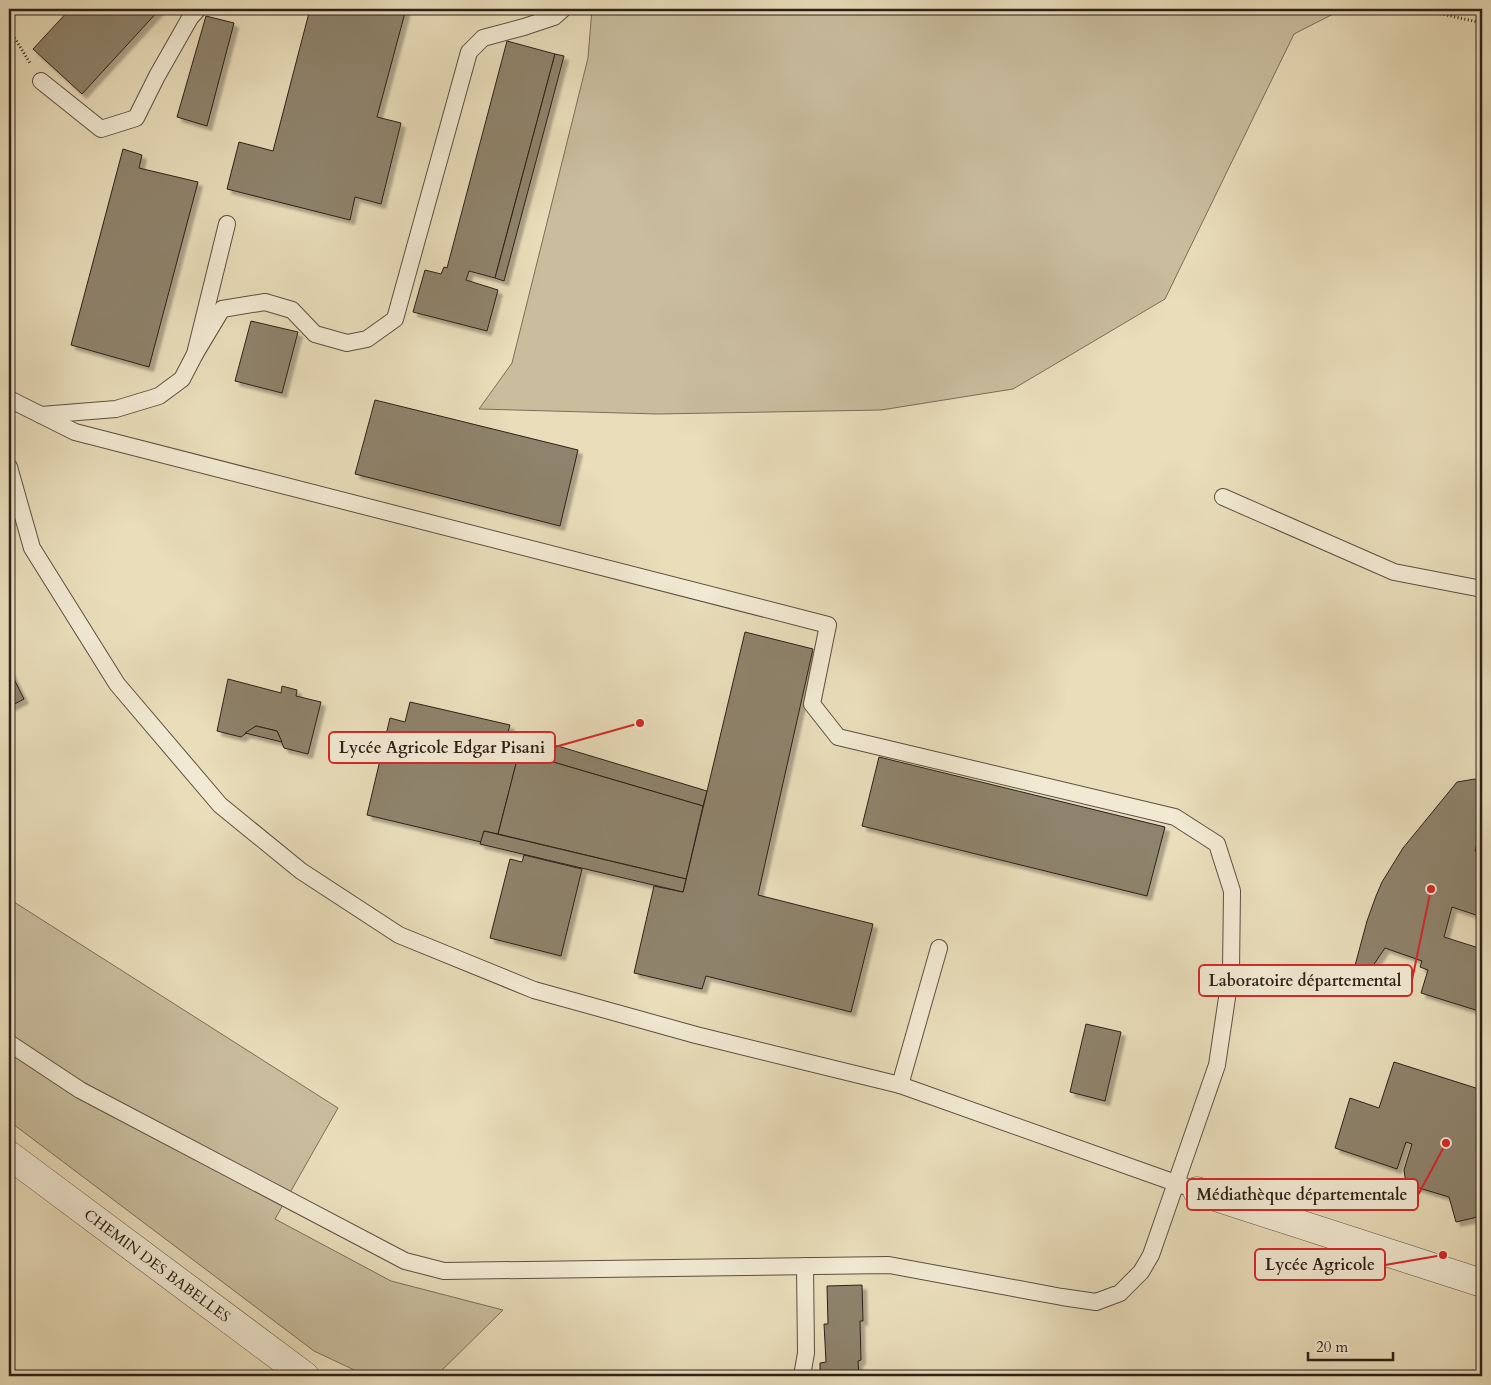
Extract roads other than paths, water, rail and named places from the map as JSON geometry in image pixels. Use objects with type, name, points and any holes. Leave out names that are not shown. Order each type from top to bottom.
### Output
[{"type":"street","name":"CHEMIN DES BABELLES","points":[[9,1155],[305,1376]]},
{"type":"street","points":[[1186,1187],[1482,1283]]},
{"type":"lane","points":[[41,81],[101,129],[136,118],[157,76],[190,18],[198,9]]},
{"type":"lane","points":[[41,415],[116,409],[159,396],[182,379],[222,309],[265,302],[292,310],[315,334],[347,343],[368,339],[395,319],[469,52],[483,38],[554,17],[564,9]]},
{"type":"lane","points":[[195,354],[227,224]]},
{"type":"lane","points":[[9,399],[75,432],[828,625],[812,704],[838,737],[1174,817],[1217,844],[1232,891],[1231,971],[1218,1064],[1186,1187],[1141,1272],[1120,1293],[1096,1302],[888,1265],[444,1271],[405,1261],[80,1090],[9,1043]]},
{"type":"lane","points":[[9,467],[32,548],[117,684],[220,805],[301,871],[400,935],[534,990],[696,1035],[900,1085],[1186,1187]]},
{"type":"lane","points":[[1223,497],[1394,572],[1482,589]]},
{"type":"lane","points":[[900,1085],[939,948]]},
{"type":"lane","points":[[802,1376],[806,1353],[805,1266]]},
{"type":"place","name":"Lycée Agricole Edgar Pisani","points":[[640,723]]},
{"type":"place","name":"Laboratoire départemental","points":[[1431,889]]},
{"type":"place","name":"Médiathèque départementale","points":[[1446,1143]]},
{"type":"place","name":"Lycée Agricole","points":[[1443,1255]]}]
